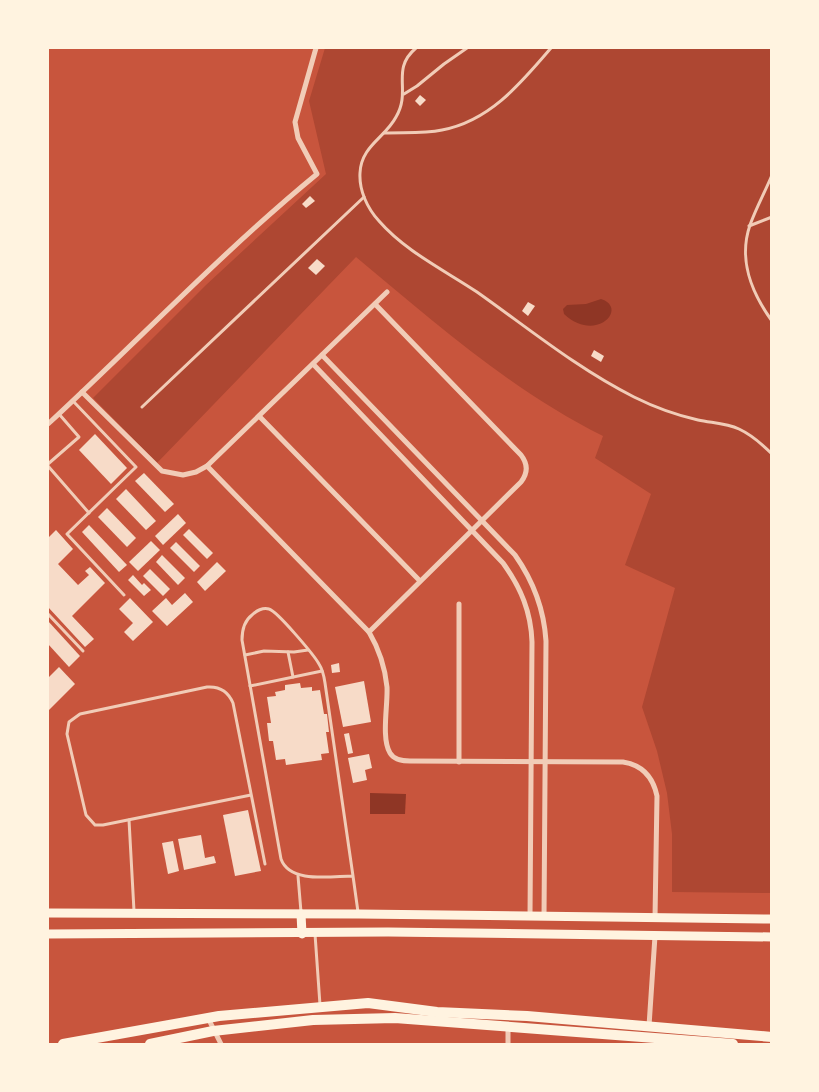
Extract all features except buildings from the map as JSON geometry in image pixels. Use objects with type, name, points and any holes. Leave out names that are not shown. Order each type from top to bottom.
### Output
[{"type":"main road","points":[[48,914],[359,914],[772,919]]},
{"type":"main road","points":[[301,914],[302,934]]},
{"type":"main road","points":[[655,918],[655,936]]},
{"type":"main road","points":[[48,934],[315,934],[398,932],[772,937]]},
{"type":"main road","points":[[63,1044],[208,1018],[368,1004],[437,1012],[527,1016],[772,1037]]},
{"type":"main road","points":[[150,1044],[214,1031],[313,1020],[395,1018],[733,1044]]},
{"type":"street","points":[[48,424],[229,250],[317,174],[298,138],[295,122],[316,48]]},
{"type":"street","points":[[82,392],[162,471],[177,475],[190,474],[207,466],[387,292]]},
{"type":"street","points":[[369,632],[521,482],[525,475],[526,467],[525,460],[521,455],[375,304]]},
{"type":"street","points":[[322,355],[515,555],[536,591],[546,641],[544,917]]},
{"type":"street","points":[[313,364],[504,563],[523,596],[530,619],[532,642],[530,917]]},
{"type":"street","points":[[259,416],[420,582]]},
{"type":"street","points":[[207,466],[369,632],[380,654],[386,676],[386,737],[390,753],[397,759],[405,761],[459,762],[630,763],[642,768],[651,778],[657,796],[655,918]]},
{"type":"street","points":[[459,762],[460,604]]},
{"type":"street","points":[[649,1026],[655,936]]},
{"type":"street","points":[[208,1018],[221,1044]]},
{"type":"street","points":[[508,1028],[508,1044]]},
{"type":"lane","points":[[416,48],[403,65],[403,95],[396,118],[367,151],[361,165],[360,181],[364,197],[377,218],[400,240],[585,368],[619,389],[649,404],[688,417],[727,424],[737,428],[755,439],[772,454]]},
{"type":"lane","points":[[403,95],[418,86],[467,48]]},
{"type":"lane","points":[[383,133],[443,130],[478,118],[507,96],[551,48]]},
{"type":"lane","points":[[772,175],[750,226],[745,248],[748,278],[754,295],[772,322]]},
{"type":"lane","points":[[142,407],[364,197]]},
{"type":"lane","points":[[750,226],[772,217]]},
{"type":"lane","points":[[73,401],[136,467],[67,534],[124,595]]},
{"type":"lane","points":[[59,414],[78,436],[48,465],[89,513]]},
{"type":"lane","points":[[353,876],[298,876],[288,871],[281,860],[244,655],[242,634],[245,623],[252,614],[264,609],[274,611],[317,661],[322,671],[359,914]]},
{"type":"lane","points":[[48,614],[84,651]]},
{"type":"lane","points":[[244,655],[264,651],[288,652],[308,650]]},
{"type":"lane","points":[[288,652],[293,677]]},
{"type":"lane","points":[[250,686],[322,671]]},
{"type":"lane","points":[[251,794],[99,825],[92,822],[86,815],[66,734],[67,725],[77,715],[207,687],[222,689],[233,703],[265,864]]},
{"type":"lane","points":[[129,820],[134,914]]},
{"type":"lane","points":[[298,876],[301,914]]},
{"type":"lane","points":[[315,934],[320,1007]]},
{"type":"shaded area","points":[[325,48],[771,48],[771,893],[672,892],[672,834],[667,793],[657,751],[642,707],[675,588],[625,565],[651,494],[595,458],[603,436],[569,418],[505,377],[444,330],[356,257],[157,463],[93,398],[206,285],[326,174],[309,101]]},
{"type":"shaded area","points":[[601,299],[609,303],[612,309],[610,316],[597,325],[587,326],[576,322],[564,314],[563,309],[567,305],[586,304]]},
{"type":"shaded area","points":[[370,793],[406,794],[405,814],[370,814]]}]
